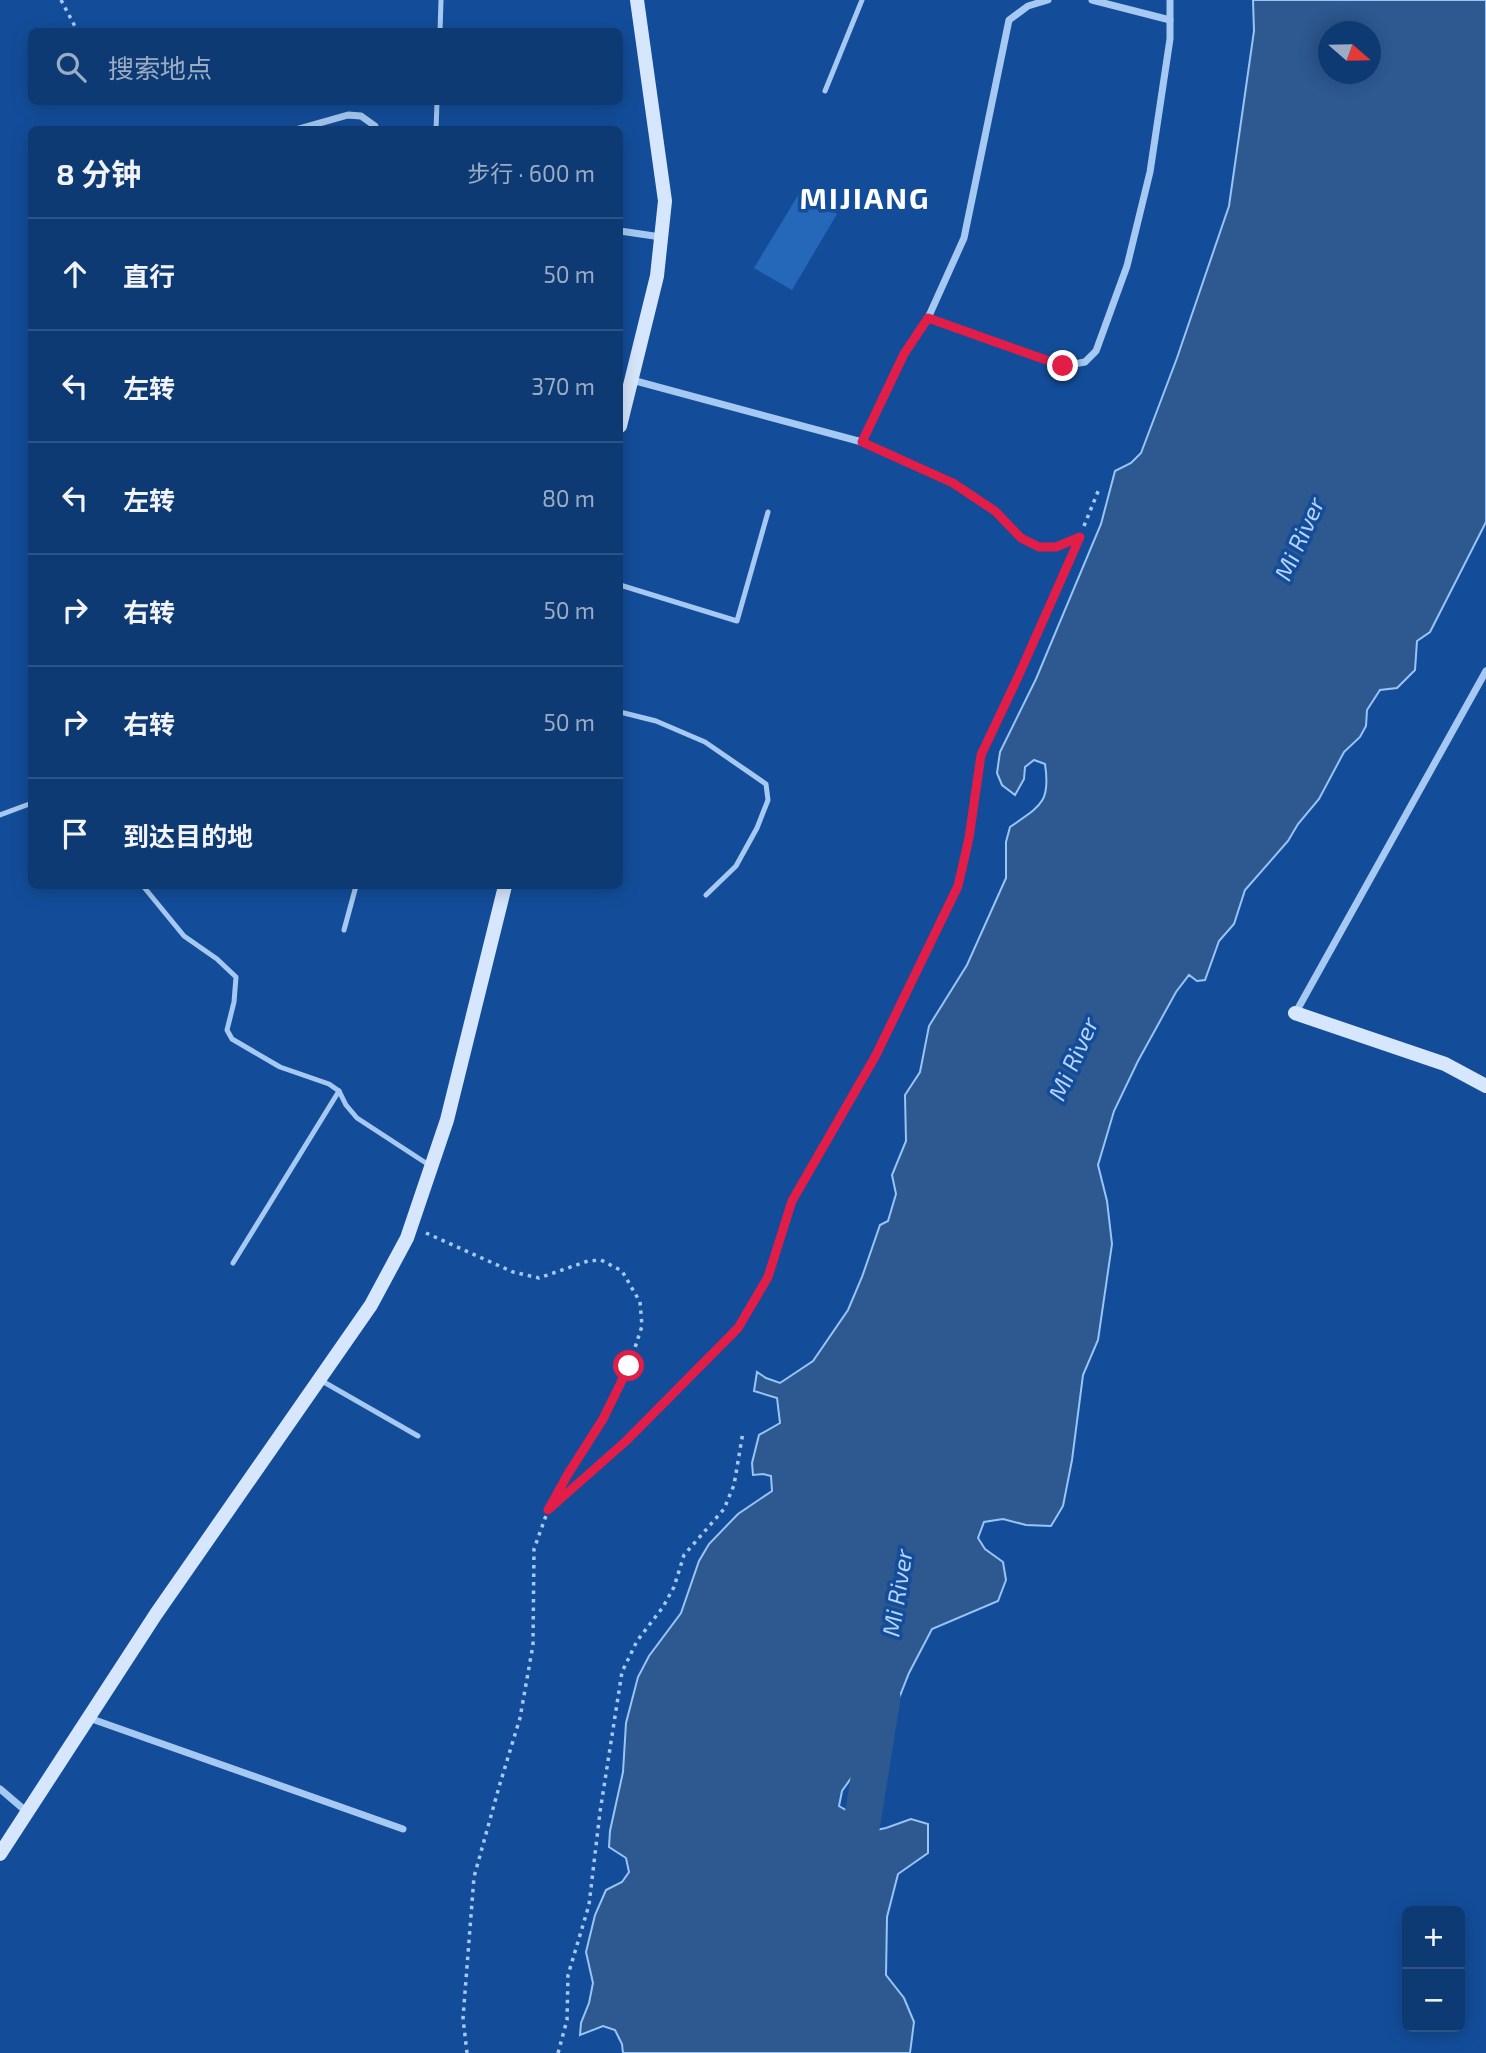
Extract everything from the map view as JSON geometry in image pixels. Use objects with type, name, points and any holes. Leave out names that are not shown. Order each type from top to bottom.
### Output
[{"type":"main road","points":[[623,413],[657,275],[665,201],[637,0]]},
{"type":"main road","points":[[0,1854],[156,1614],[371,1305],[411,1227],[447,1120],[504,889]]},
{"type":"main road","points":[[1295,1013],[1445,1064],[1486,1086]]},
{"type":"street","points":[[631,379],[862,442],[904,354],[928,318],[964,238],[1009,20],[1028,6],[1048,0]]},
{"type":"street","points":[[1092,0],[1170,20]]},
{"type":"street","points":[[928,318],[1063,366],[1085,362],[1096,351],[1127,266],[1150,172],[1170,39],[1170,0]]},
{"type":"street","points":[[309,126],[348,115],[360,116],[375,126]]},
{"type":"street","points":[[623,231],[661,237]]},
{"type":"street","points":[[1295,1013],[1486,671]]},
{"type":"street","points":[[89,1718],[403,1829]]},
{"type":"street","points":[[0,1789],[27,1813]]},
{"type":"lane","points":[[440,28],[441,0]]},
{"type":"lane","points":[[825,91],[862,0]]},
{"type":"lane","points":[[436,126],[437,105]]},
{"type":"lane","points":[[862,442],[953,483],[995,511],[1021,538],[1039,547],[1056,547],[1080,537]]},
{"type":"lane","points":[[623,586],[737,621],[768,512]]},
{"type":"lane","points":[[623,713],[656,721],[705,742],[766,784],[768,800],[757,828],[736,866],[706,895]]},
{"type":"lane","points":[[0,815],[28,804]]},
{"type":"lane","points":[[145,889],[184,936],[217,959],[236,977],[228,1030],[232,1039],[281,1067],[329,1084],[339,1091],[357,1118],[431,1167]]},
{"type":"lane","points":[[344,930],[355,889]]},
{"type":"lane","points":[[233,1263],[339,1091]]},
{"type":"lane","points":[[319,1379],[418,1436]]},
{"type":"path","points":[[61,0],[76,28]]},
{"type":"path","points":[[548,1510],[626,1441],[738,1328],[768,1277],[792,1201],[876,1055],[958,886],[969,838],[981,755],[1018,677],[1099,489]]},
{"type":"path","points":[[411,1227],[513,1272],[539,1278],[588,1261],[601,1260],[622,1271],[640,1302],[642,1326],[629,1366],[603,1419],[548,1510],[534,1549],[533,1644],[520,1718],[474,1877],[463,2018],[467,2053]]},
{"type":"path","points":[[558,2053],[567,2020],[568,1975],[589,1905],[600,1812],[622,1672],[637,1641],[663,1607],[674,1587],[684,1555],[724,1508],[734,1485],[743,1432]]},
{"type":"shaded area","points":[[800,192],[837,214],[792,290],[754,268]]},
{"type":"water","points":[[1253,0],[1486,0],[1486,522],[1430,632],[1417,641],[1415,670],[1397,688],[1380,690],[1367,710],[1366,726],[1360,737],[1344,752],[1319,799],[1288,841],[1245,890],[1234,924],[1219,941],[1205,980],[1197,981],[1189,975],[1176,992],[1114,1111],[1098,1165],[1107,1201],[1112,1244],[1098,1340],[1083,1375],[1063,1506],[1051,1526],[1026,1525],[1003,1519],[984,1522],[978,1538],[985,1549],[1003,1562],[1006,1580],[998,1601],[932,1629],[909,1673],[888,1726],[842,1791],[839,1806],[858,1817],[866,1832],[911,1819],[928,1824],[928,1853],[898,1874],[887,1917],[886,1975],[904,1998],[914,2022],[910,2053],[623,2053],[615,2030],[603,2026],[580,2035],[593,1983],[586,1952],[595,1915],[606,1890],[622,1882],[629,1872],[626,1858],[609,1847],[623,1772],[626,1723],[638,1677],[649,1656],[681,1613],[699,1561],[709,1544],[738,1514],[772,1491],[771,1476],[753,1475],[752,1463],[759,1435],[780,1423],[777,1398],[754,1391],[757,1372],[780,1383],[813,1361],[848,1310],[880,1225],[888,1221],[896,1194],[892,1175],[906,1141],[905,1095],[920,1072],[929,1026],[967,965],[1006,878],[1006,842],[1010,827],[1036,808],[1044,796],[1045,764],[1034,760],[1025,767],[1024,779],[1015,795],[1002,785],[997,773],[1000,752],[1036,679],[1101,524],[1115,471],[1131,463],[1141,453],[1229,206],[1254,31]]},
{"type":"waterway","name":"Mi River","points":[[854,1872],[882,1698]]},
{"type":"district","name":"MIJIANG","points":[[865,199]]},
{"type":"route","points":[[629,1366],[603,1419],[548,1510],[626,1441],[738,1328],[768,1277],[792,1201],[876,1055],[958,886],[969,838],[981,755],[1051,606],[1080,537],[1056,547],[1039,547],[1021,538],[995,511],[953,483],[862,442],[904,354],[928,318],[1063,366]]}]
